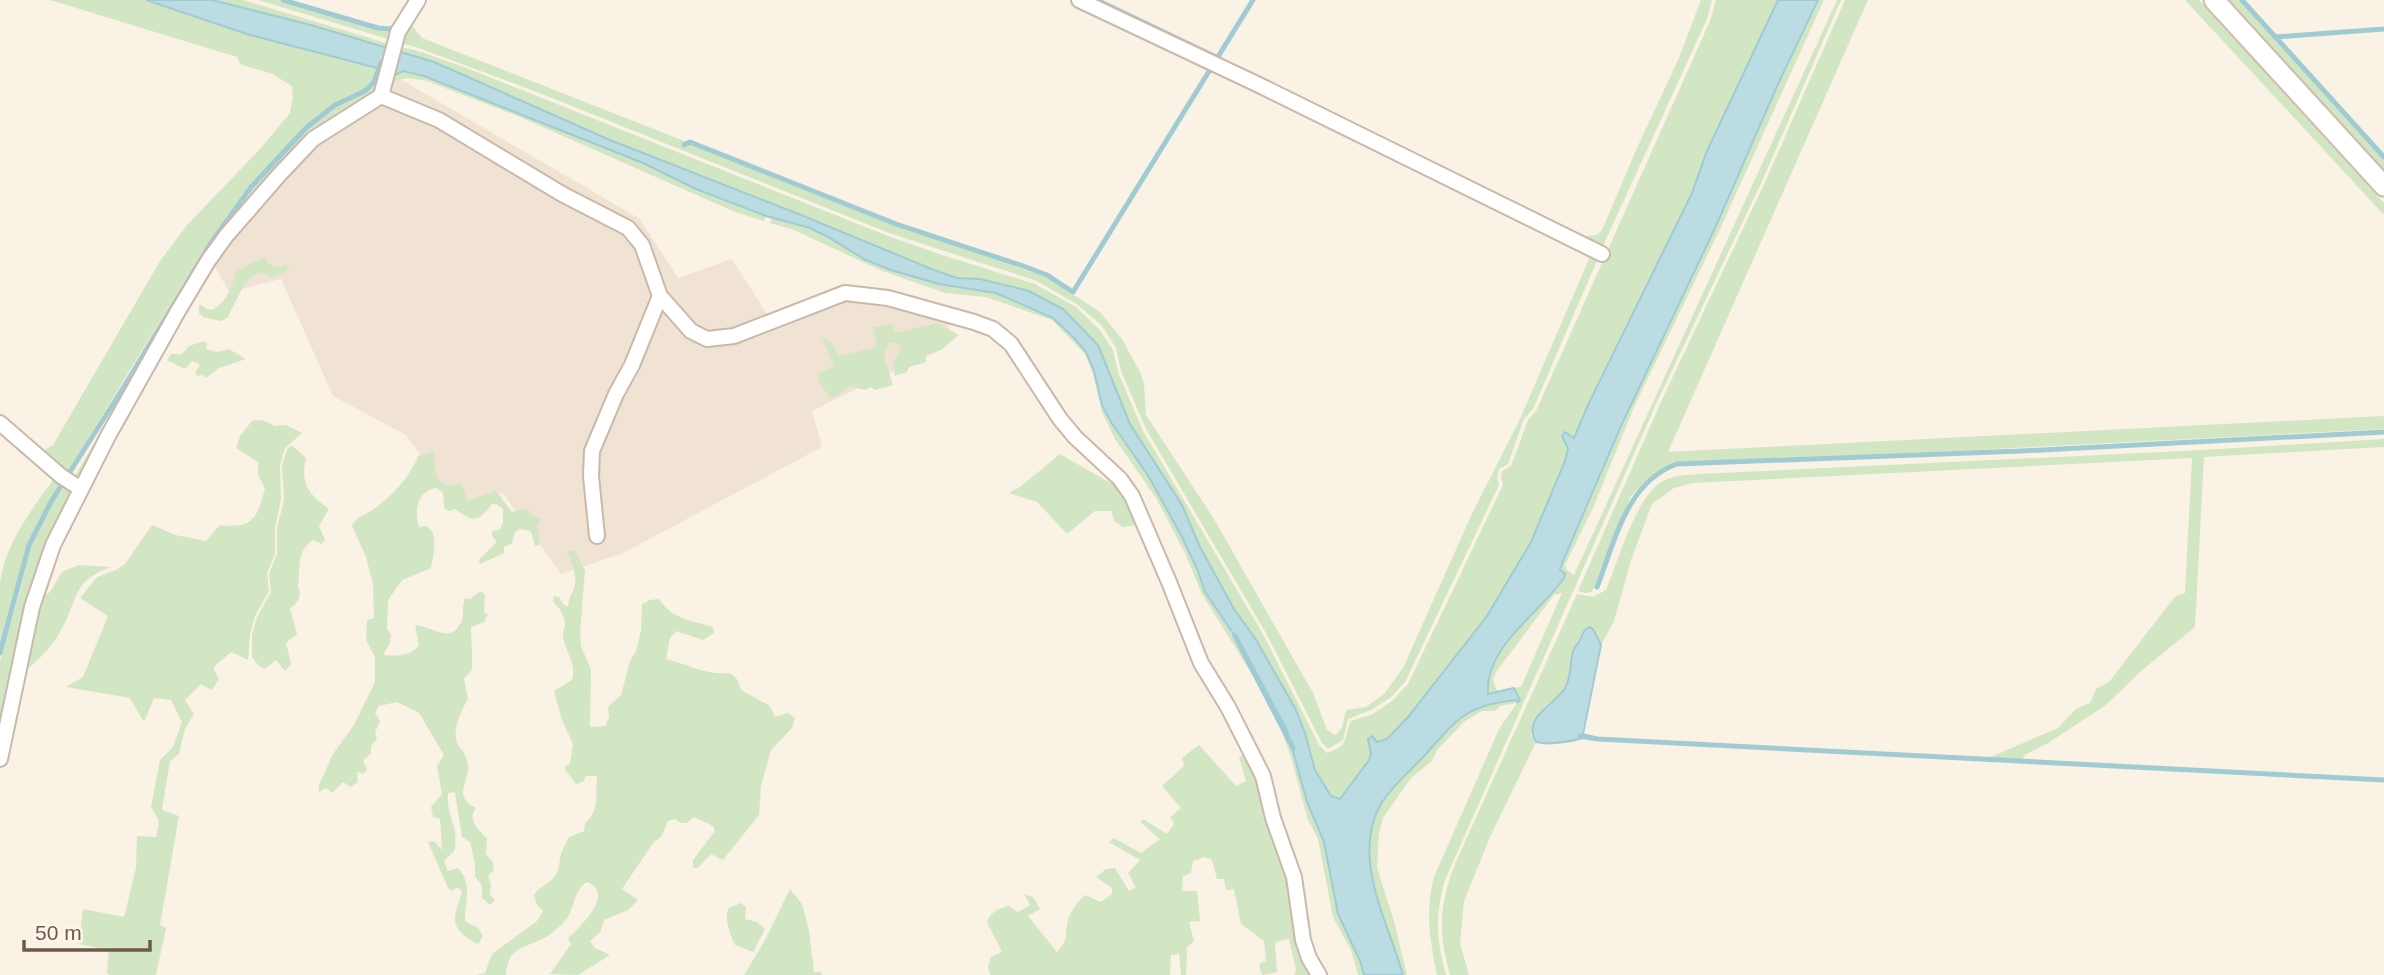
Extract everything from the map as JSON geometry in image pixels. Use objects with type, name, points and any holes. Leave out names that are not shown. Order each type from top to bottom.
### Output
[{"type":"main road","points":[[2214,0],[2384,186]]},
{"type":"street","points":[[0,759],[32,607],[72,483],[108,436],[178,311],[226,236],[313,139],[381,96],[398,32],[418,0]]},
{"type":"street","points":[[1079,0],[1602,254]]},
{"type":"street","points":[[381,96],[439,121],[562,194],[628,228],[642,245],[660,296],[691,331],[706,339],[734,336],[828,299],[853,293],[888,298],[974,322],[993,329],[1010,344],[1060,419],[1075,437],[1120,479],[1132,496],[1201,663],[1228,706],[1263,776],[1273,818],[1294,877],[1303,940],[1319,975]]},
{"type":"street","points":[[597,536],[591,476],[592,452],[660,296]]},
{"type":"street","points":[[0,423],[72,483]]},
{"type":"shaded area","points":[[400,79],[640,219],[678,278],[732,259],[767,314],[850,285],[950,307],[948,344],[812,411],[822,447],[623,553],[561,574],[502,492],[462,511],[406,435],[333,396],[281,279],[229,292],[199,238],[290,120]]},
{"type":"green space","points":[[50,0],[145,0],[250,35],[378,68],[381,73],[377,92],[328,125],[227,229],[83,479],[73,479],[177,303],[253,187],[309,129],[337,107],[375,85],[377,70],[364,89],[334,103],[305,127],[249,185],[208,242],[66,475],[39,453],[53,445],[160,261],[188,224],[260,149],[290,113],[293,97],[292,86],[272,74],[240,64],[237,57]]},
{"type":"green space","points":[[212,0],[243,0],[386,43],[388,50],[311,25]]},
{"type":"green space","points":[[258,0],[279,0],[378,29],[391,30],[399,25],[395,41]]},
{"type":"green space","points":[[1701,0],[1712,0],[1707,19],[1602,248],[1577,237],[1597,235],[1602,230],[1679,58]]},
{"type":"green space","points":[[1716,0],[1778,0],[1707,151],[1692,193],[1574,438],[1562,436],[1568,448],[1565,461],[1531,542],[1487,616],[1408,717],[1387,739],[1377,742],[1359,776],[1340,799],[1331,796],[1315,770],[1295,707],[1255,638],[1234,609],[1200,547],[1182,505],[1130,424],[1098,345],[1063,309],[1004,284],[957,278],[934,270],[610,140],[434,62],[399,53],[400,47],[415,50],[464,67],[888,236],[1035,284],[1076,307],[1099,329],[1113,350],[1118,372],[1143,431],[1263,634],[1319,745],[1327,753],[1342,745],[1351,721],[1373,714],[1392,701],[1408,684],[1503,485],[1502,471],[1511,466],[1528,420],[1536,411],[1710,21]]},
{"type":"green space","points":[[1818,0],[1824,0],[1720,229],[1635,405],[1593,508],[1565,565],[1574,575],[1837,0],[1841,0],[1763,179],[1657,402],[1445,880],[1438,927],[1446,975],[1437,975],[1431,938],[1429,914],[1434,877],[1499,729],[1517,703],[1500,706],[1495,711],[1482,711],[1465,721],[1438,749],[1431,762],[1411,778],[1383,818],[1379,833],[1377,868],[1394,921],[1407,975],[1403,975],[1370,869],[1372,826],[1380,805],[1397,783],[1459,720],[1491,703],[1520,700],[1514,688],[1521,687],[1562,593],[1554,595],[1496,672],[1493,680],[1498,693],[1488,694],[1489,678],[1494,664],[1512,635],[1559,584],[1563,561],[1621,426],[1716,226]]},
{"type":"green space","points":[[1845,0],[1868,0],[1668,452],[2384,416],[2384,429],[1678,462],[1650,477],[1631,496],[1592,592],[1578,591],[1660,404],[1766,180]]},
{"type":"green space","points":[[2185,0],[2199,0],[2384,203],[2384,215]]},
{"type":"green space","points":[[2224,0],[2241,0],[2384,159],[2384,175]]},
{"type":"green space","points":[[409,22],[422,38],[687,142],[685,146],[690,143],[896,225],[1046,277],[1100,312],[1122,339],[1140,372],[1144,384],[1146,415],[1214,519],[1313,693],[1327,730],[1335,735],[1342,728],[1346,710],[1366,707],[1384,694],[1403,668],[1471,516],[1520,419],[1589,259],[1579,246],[1599,256],[1533,409],[1524,419],[1508,464],[1499,469],[1499,485],[1405,682],[1390,698],[1371,710],[1348,719],[1343,740],[1328,749],[1322,743],[1266,633],[1146,429],[1121,371],[1116,348],[1102,326],[1078,305],[1037,281],[889,233],[542,94],[399,43]]},
{"type":"green space","points":[[403,71],[424,76],[643,163],[696,189],[766,216],[764,221],[735,212],[520,117],[427,81],[407,78],[390,82],[391,77]]},
{"type":"green space","points":[[772,218],[810,228],[864,259],[914,277],[996,293],[1040,311],[1053,318],[1086,352],[1094,371],[1102,405],[1111,422],[1149,477],[1182,537],[1205,592],[1243,648],[1287,730],[1307,802],[1324,842],[1338,914],[1364,975],[1358,975],[1351,950],[1333,917],[1318,839],[1308,820],[1291,757],[1274,710],[1202,594],[1185,553],[1156,498],[1115,439],[1102,412],[1085,354],[1052,320],[986,297],[945,293],[880,270],[794,230],[770,223]]},
{"type":"green space","points":[[264,257],[274,267],[286,265],[290,269],[273,277],[258,272],[245,283],[227,318],[220,321],[203,317],[199,313],[199,304],[213,310],[222,302],[231,288],[236,271]]},
{"type":"green space","points":[[937,323],[959,335],[941,350],[926,356],[926,362],[909,367],[907,372],[895,376],[893,363],[901,349],[897,343],[889,343],[884,357],[893,385],[875,390],[871,387],[865,390],[849,386],[830,398],[819,381],[818,373],[834,367],[822,337],[831,342],[839,356],[877,347],[873,327],[892,324],[896,333]]},
{"type":"green space","points":[[204,341],[207,344],[206,349],[218,352],[229,349],[246,359],[219,368],[206,378],[195,373],[200,365],[192,361],[185,369],[167,360],[171,354],[182,354],[189,346]]},
{"type":"green space","points":[[262,420],[275,426],[286,425],[302,433],[285,448],[280,465],[281,499],[275,528],[275,554],[267,573],[269,591],[255,616],[248,660],[231,652],[213,668],[219,679],[212,690],[201,684],[185,700],[194,714],[185,729],[179,754],[170,761],[162,810],[179,816],[160,925],[166,928],[156,975],[110,975],[107,973],[109,950],[79,944],[83,909],[124,917],[136,868],[137,836],[156,837],[159,821],[151,807],[160,760],[173,747],[182,722],[171,700],[154,698],[144,722],[130,698],[66,687],[83,677],[108,616],[80,598],[97,577],[125,564],[152,525],[175,535],[206,541],[220,525],[240,525],[252,519],[265,488],[258,475],[258,462],[236,448],[240,436],[252,421]]},
{"type":"green space","points":[[2384,439],[2384,447],[2204,457],[2195,627],[2140,672],[2106,705],[2021,760],[1988,758],[2058,728],[2076,709],[2090,703],[2096,689],[2109,682],[2176,596],[2185,593],[2192,458],[1693,483],[1674,488],[1652,504],[1631,560],[1614,621],[1601,645],[1593,629],[1584,630],[1574,648],[1570,675],[1564,690],[1546,705],[1537,718],[1531,735],[1536,742],[1490,837],[1464,901],[1460,943],[1469,975],[1450,975],[1443,946],[1442,919],[1455,864],[1577,594],[1593,597],[1606,590],[1636,516],[1652,490],[1661,482],[1699,474]]},
{"type":"green space","points":[[292,445],[306,458],[304,475],[308,488],[329,509],[319,526],[325,540],[321,544],[313,540],[301,556],[298,587],[300,597],[290,609],[297,634],[286,643],[291,664],[285,671],[276,660],[265,669],[259,666],[252,657],[252,635],[257,617],[271,592],[269,574],[277,554],[277,528],[284,500],[282,466],[287,449]]},
{"type":"green space","points":[[435,451],[438,478],[446,485],[461,484],[468,501],[496,491],[512,512],[527,508],[530,515],[542,518],[537,525],[540,544],[535,546],[531,531],[520,529],[515,532],[512,543],[504,547],[504,553],[480,564],[479,560],[497,542],[492,531],[499,530],[503,523],[503,509],[492,504],[479,517],[467,517],[455,509],[449,511],[444,508],[443,493],[437,488],[430,490],[421,497],[417,514],[419,527],[427,526],[433,535],[435,546],[431,568],[402,580],[388,600],[387,629],[391,635],[383,655],[397,655],[412,652],[419,645],[415,625],[441,633],[453,632],[462,620],[465,598],[470,599],[480,591],[485,595],[484,612],[488,614],[484,622],[471,627],[472,669],[464,678],[468,699],[460,716],[456,735],[468,765],[463,788],[464,798],[476,808],[473,821],[487,838],[486,854],[493,862],[494,870],[488,876],[491,884],[490,895],[495,900],[490,905],[482,898],[482,886],[475,876],[470,842],[462,837],[455,792],[448,793],[448,798],[455,830],[455,850],[444,861],[448,871],[458,868],[466,881],[465,921],[478,928],[483,936],[478,944],[457,928],[455,917],[462,892],[458,887],[452,891],[448,888],[428,842],[434,841],[442,850],[440,819],[433,817],[431,807],[442,794],[437,766],[444,755],[419,713],[397,702],[379,706],[375,713],[380,721],[375,733],[377,739],[371,746],[371,754],[363,760],[367,770],[363,774],[357,772],[358,782],[351,787],[343,782],[332,793],[326,788],[319,792],[319,785],[333,754],[354,725],[375,682],[375,657],[366,640],[367,620],[374,618],[373,584],[366,557],[352,526],[394,492],[411,471],[418,456]]},
{"type":"green space","points":[[1060,454],[1121,489],[1139,525],[1123,527],[1115,522],[1111,511],[1095,511],[1067,534],[1037,502],[1009,493]]},
{"type":"green space","points":[[55,477],[61,482],[27,544],[0,646],[0,585],[7,555],[20,528]]},
{"type":"green space","points":[[66,485],[72,494],[0,734],[0,661],[31,544],[53,502]]},
{"type":"green space","points":[[575,550],[585,571],[580,632],[581,646],[591,670],[590,727],[605,726],[609,717],[608,707],[621,695],[630,661],[636,651],[641,631],[642,604],[659,599],[676,615],[713,627],[714,633],[703,640],[676,631],[670,638],[666,659],[705,671],[730,673],[737,679],[741,690],[770,706],[775,717],[788,713],[795,718],[792,728],[771,750],[761,786],[759,815],[723,860],[711,854],[698,868],[693,868],[693,860],[715,831],[713,826],[694,817],[687,823],[675,819],[668,821],[661,837],[653,843],[622,889],[638,900],[628,910],[604,920],[601,931],[590,941],[595,948],[610,955],[578,975],[550,974],[571,944],[568,938],[588,917],[597,901],[595,887],[587,882],[579,890],[563,923],[548,936],[514,953],[507,965],[506,975],[476,975],[485,973],[492,954],[537,921],[543,911],[537,905],[534,895],[555,876],[569,837],[584,831],[585,823],[595,807],[597,776],[586,776],[583,782],[576,784],[564,768],[570,763],[573,744],[562,720],[554,691],[572,680],[573,674],[572,663],[564,643],[564,619],[553,602],[554,596],[559,597],[568,607],[575,582],[567,552]]},
{"type":"green space","points":[[79,565],[111,567],[88,579],[81,586],[55,640],[21,675],[39,600],[50,592],[62,572]]},
{"type":"green space","points":[[1199,745],[1236,786],[1246,781],[1239,757],[1246,754],[1265,794],[1314,975],[1294,975],[1296,970],[1289,939],[1275,942],[1277,972],[1262,975],[1259,964],[1266,961],[1264,941],[1241,924],[1234,889],[1226,890],[1224,879],[1217,879],[1212,860],[1205,857],[1193,861],[1191,873],[1183,876],[1182,891],[1197,891],[1200,921],[1189,922],[1194,941],[1187,947],[1186,975],[1181,975],[1179,954],[1171,955],[1170,975],[990,975],[988,966],[991,957],[1002,952],[987,922],[995,911],[1008,906],[1018,912],[1030,905],[1024,894],[1033,897],[1040,909],[1028,916],[1057,952],[1065,940],[1069,916],[1082,898],[1085,895],[1101,902],[1112,894],[1112,888],[1096,877],[1106,869],[1115,868],[1129,891],[1136,888],[1128,873],[1140,860],[1109,842],[1114,838],[1141,853],[1160,839],[1140,822],[1143,819],[1167,834],[1174,824],[1170,817],[1181,808],[1162,786],[1184,766],[1182,758]]},
{"type":"green space","points":[[790,889],[802,904],[809,930],[814,972],[821,972],[822,975],[744,975],[764,942]]},
{"type":"green space","points":[[741,903],[746,907],[745,919],[757,922],[765,929],[753,952],[735,945],[728,926],[727,911]]},
{"type":"water","points":[[146,0],[212,0],[311,25],[434,62],[610,140],[934,270],[957,278],[980,279],[1029,291],[1063,309],[1098,345],[1130,424],[1182,505],[1200,547],[1234,609],[1255,638],[1295,708],[1315,770],[1331,796],[1340,799],[1369,760],[1371,754],[1368,739],[1372,736],[1377,742],[1387,739],[1408,717],[1487,616],[1531,542],[1565,461],[1568,448],[1562,436],[1565,432],[1574,438],[1692,193],[1707,151],[1778,0],[1818,0],[1716,226],[1621,426],[1563,561],[1560,570],[1565,573],[1564,578],[1516,631],[1495,661],[1489,677],[1488,694],[1514,688],[1520,700],[1486,705],[1465,715],[1447,731],[1381,804],[1372,824],[1369,846],[1371,868],[1375,890],[1403,975],[1364,975],[1338,914],[1324,842],[1307,802],[1287,730],[1243,648],[1205,592],[1182,537],[1149,477],[1111,422],[1102,405],[1094,371],[1086,352],[1053,318],[996,293],[939,284],[891,270],[864,259],[810,228],[766,216],[696,189],[643,163],[424,76],[403,71],[391,77],[377,68],[250,35]]},
{"type":"water","points":[[1589,627],[1593,629],[1601,645],[1583,734],[1590,736],[1556,743],[1536,742],[1533,725],[1536,718],[1565,688],[1573,650]]},
{"type":"waterway","points":[[283,0],[378,28],[391,29],[396,25]]},
{"type":"waterway","points":[[1097,0],[1218,58]]},
{"type":"waterway","points":[[684,145],[690,142],[896,224],[1026,267],[1047,275],[1073,292],[1253,0]]},
{"type":"waterway","points":[[2242,0],[2384,157]]},
{"type":"waterway","points":[[2275,37],[2384,29]]},
{"type":"waterway","points":[[0,653],[29,545],[51,502],[210,244],[251,187],[306,128],[335,105],[365,91],[374,82],[381,63]]},
{"type":"waterway","points":[[1597,587],[1617,533],[1634,499],[1646,484],[1677,464],[2021,451],[2384,432]]},
{"type":"waterway","points":[[1235,636],[1293,748]]},
{"type":"waterway","points":[[1580,736],[2384,780]]}]
